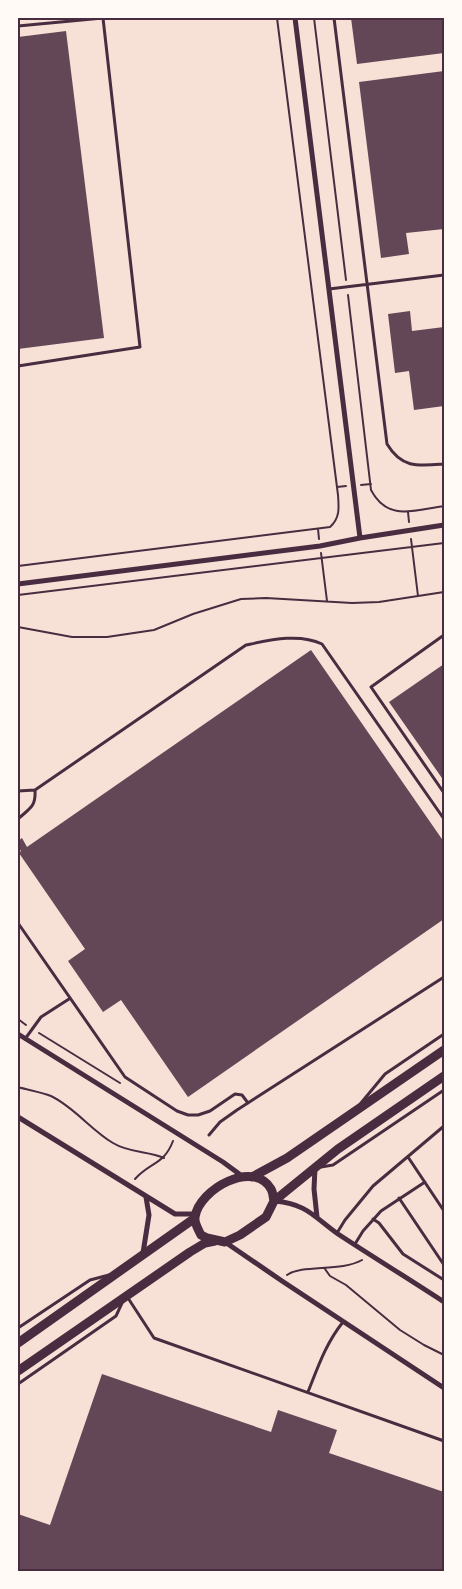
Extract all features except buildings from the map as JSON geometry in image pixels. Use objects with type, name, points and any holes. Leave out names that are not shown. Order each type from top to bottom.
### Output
[{"type":"main road","points":[[18,1343],[117,1274],[195,1216],[208,1193],[221,1184],[247,1177],[286,1158],[444,1050]]},
{"type":"main road","points":[[18,1371],[190,1252],[205,1243],[221,1241],[240,1235],[266,1217],[274,1200],[338,1149],[444,1076]]},
{"type":"main road","points":[[247,1177],[263,1181],[271,1189],[274,1200]]},
{"type":"main road","points":[[195,1216],[201,1235],[221,1241]]},
{"type":"street","points":[[295,18],[360,538]]},
{"type":"street","points":[[18,584],[320,546],[444,525]]},
{"type":"street","points":[[18,1034],[247,1177]]},
{"type":"street","points":[[18,1117],[175,1214],[195,1216]]},
{"type":"street","points":[[316,1167],[314,1189],[317,1217]]},
{"type":"street","points":[[143,1255],[149,1215],[146,1197]]},
{"type":"street","points":[[274,1200],[291,1202],[317,1217],[337,1233],[444,1302]]},
{"type":"street","points":[[221,1241],[444,1388]]},
{"type":"lane","points":[[18,26],[76,19],[103,18],[140,347],[18,366]]},
{"type":"lane","points":[[334,18],[388,444],[393,454],[406,463],[419,466],[444,464]]},
{"type":"lane","points":[[329,289],[444,275]]},
{"type":"lane","points":[[444,634],[371,687],[444,793]]},
{"type":"lane","points":[[18,790],[35,790],[246,645],[275,639],[313,640],[322,644],[444,819]]},
{"type":"lane","points":[[18,818],[31,808],[36,801],[35,790]]},
{"type":"lane","points":[[18,923],[69,999],[125,1076],[177,1111],[188,1115],[198,1115],[210,1111],[235,1094],[242,1095],[248,1103]]},
{"type":"lane","points":[[209,1135],[220,1122],[248,1103],[444,977]]},
{"type":"lane","points":[[25,1039],[40,1017],[69,999]]},
{"type":"lane","points":[[353,1112],[386,1074],[444,1034]]},
{"type":"lane","points":[[316,1167],[334,1165],[444,1090]]},
{"type":"lane","points":[[337,1233],[345,1220],[373,1186],[444,1126]]},
{"type":"lane","points":[[408,1157],[444,1211]]},
{"type":"lane","points":[[355,1244],[381,1211],[425,1182]]},
{"type":"lane","points":[[399,1198],[444,1265]]},
{"type":"lane","points":[[373,1219],[379,1223],[403,1254],[444,1280]]},
{"type":"lane","points":[[18,1328],[90,1280],[117,1274]]},
{"type":"lane","points":[[18,1384],[116,1316],[126,1295]]},
{"type":"lane","points":[[126,1295],[154,1338],[444,1441]]},
{"type":"lane","points":[[308,1392],[322,1355],[344,1321]]},
{"type":"path","points":[[18,566],[330,527],[335,522],[340,510],[277,18]]},
{"type":"path","points":[[18,595],[444,543]]},
{"type":"path","points":[[412,547],[418,596]]},
{"type":"path","points":[[322,558],[327,601]]},
{"type":"path","points":[[18,627],[72,637],[107,637],[154,630],[193,614],[241,599],[266,598],[352,603],[380,602],[444,592]]},
{"type":"path","points":[[18,1019],[125,1086]]},
{"type":"path","points":[[18,1087],[51,1096],[114,1143],[132,1151],[156,1154],[164,1158]]},
{"type":"path","points":[[130,1186],[140,1174],[164,1158],[178,1134]]},
{"type":"path","points":[[282,1281],[293,1271],[324,1269],[359,1262],[364,1259]]},
{"type":"path","points":[[324,1269],[330,1276],[346,1285],[400,1330],[444,1355]]}]
